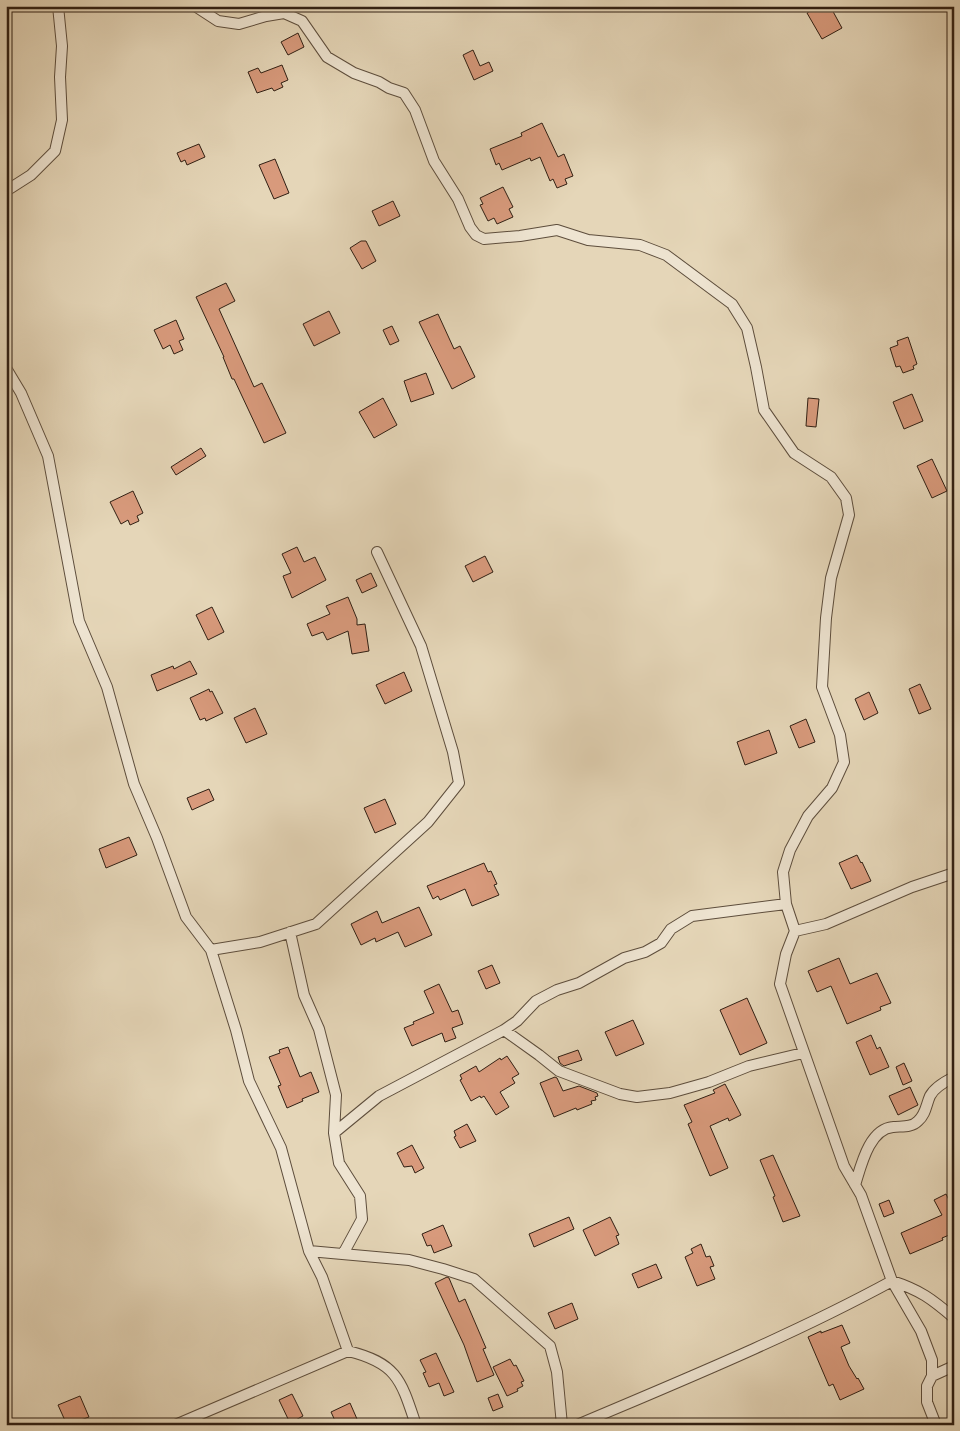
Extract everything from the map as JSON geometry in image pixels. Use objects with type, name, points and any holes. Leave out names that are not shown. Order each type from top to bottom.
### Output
[{"type":"street","points":[[6,191],[31,175],[55,151],[62,120],[60,77],[62,46],[58,6]]},
{"type":"street","points":[[195,6],[218,21],[239,24],[266,16],[284,14],[302,22],[327,57],[354,74],[404,93],[415,110],[434,161],[458,199],[470,227],[476,235],[484,239],[557,230],[588,240],[640,245],[666,255],[732,304],[747,328],[764,410],[794,453],[831,477],[846,498],[849,515],[831,578],[826,618],[822,687],[840,735],[844,762],[832,788],[808,816],[790,850],[783,872],[786,904],[795,931],[786,954],[780,984],[844,1166],[861,1195],[892,1282],[921,1331],[932,1360],[932,1376],[928,1386],[927,1402],[936,1425]]},
{"type":"street","points":[[6,368],[20,393],[48,456],[79,621],[107,687],[134,784],[157,838],[186,917],[211,950],[236,1030],[249,1081],[281,1148],[310,1251],[322,1277],[348,1351]]},
{"type":"street","points":[[211,950],[260,942],[316,924],[428,822],[459,783],[454,752],[421,646],[377,552]]},
{"type":"street","points":[[795,931],[826,924],[912,888],[954,873]]},
{"type":"street","points":[[334,1133],[379,1096],[504,1030],[517,1021],[536,1001],[557,990],[579,983],[624,958],[645,952],[661,943],[671,929],[692,916],[786,904]]},
{"type":"street","points":[[290,932],[304,995],[319,1029],[336,1095],[334,1133],[339,1163],[360,1196],[362,1219],[343,1254]]},
{"type":"street","points":[[504,1030],[559,1072],[620,1094],[637,1097],[670,1093],[709,1082],[750,1066],[803,1053]]},
{"type":"street","points":[[855,1185],[863,1158],[880,1131],[891,1127],[908,1127],[917,1122],[923,1116],[931,1095],[954,1077]]},
{"type":"street","points":[[310,1251],[409,1260],[474,1280],[550,1346],[557,1372],[562,1425]]},
{"type":"street","points":[[577,1425],[698,1374],[851,1304],[892,1282],[913,1288],[930,1298],[954,1318]]},
{"type":"street","points":[[175,1425],[348,1351],[368,1356],[381,1362],[396,1375],[416,1425]]},
{"type":"street","points":[[932,1376],[954,1366]]},
{"type":"building","points":[[819,6],[830,6],[842,28],[822,39],[807,13]]},
{"type":"building","points":[[298,33],[304,47],[288,55],[281,42]]},
{"type":"building","points":[[473,50],[480,66],[489,62],[493,71],[474,80],[463,55]]},
{"type":"building","points":[[282,65],[288,80],[281,83],[283,87],[274,91],[272,88],[257,93],[248,72],[258,68],[261,73]]},
{"type":"building","points":[[542,123],[558,157],[564,154],[573,176],[565,179],[567,184],[557,188],[553,179],[550,181],[540,157],[531,161],[530,158],[502,170],[499,163],[496,165],[490,149],[522,136],[521,133]]},
{"type":"building","points":[[199,144],[205,157],[187,165],[185,160],[181,162],[177,153]]},
{"type":"building","points":[[275,159],[289,193],[274,199],[259,165]]},
{"type":"building","points":[[503,187],[513,207],[509,209],[513,217],[497,224],[494,218],[488,221],[480,205],[483,204],[480,198]]},
{"type":"building","points":[[393,201],[400,216],[379,226],[372,211]]},
{"type":"building","points":[[361,241],[366,241],[376,261],[362,269],[350,248]]},
{"type":"building","points":[[226,283],[235,301],[219,309],[254,387],[262,383],[286,433],[264,443],[234,379],[232,379],[224,357],[196,297]]},
{"type":"building","points":[[329,311],[340,333],[314,346],[303,324]]},
{"type":"building","points":[[438,314],[454,349],[460,346],[475,377],[452,389],[419,322]]},
{"type":"building","points":[[176,320],[184,339],[179,341],[183,350],[174,354],[170,345],[163,349],[154,330]]},
{"type":"building","points":[[392,326],[399,341],[390,345],[383,330]]},
{"type":"building","points":[[908,337],[917,364],[913,366],[914,369],[903,373],[900,366],[896,367],[890,348],[898,345],[897,341]]},
{"type":"building","points":[[426,373],[434,394],[411,402],[404,381]]},
{"type":"building","points":[[912,394],[923,421],[904,429],[893,402]]},
{"type":"building","points":[[383,398],[397,425],[374,438],[359,412]]},
{"type":"building","points":[[808,398],[819,399],[816,427],[806,426]]},
{"type":"building","points":[[201,448],[206,456],[176,475],[171,467]]},
{"type":"building","points":[[932,459],[947,491],[932,498],[917,466]]},
{"type":"building","points":[[133,491],[143,513],[137,516],[139,521],[130,525],[128,520],[121,524],[110,502]]},
{"type":"building","points":[[297,547],[304,562],[315,557],[326,580],[292,598],[283,576],[291,573],[282,554]]},
{"type":"building","points":[[485,556],[493,572],[473,582],[465,566]]},
{"type":"building","points":[[371,573],[377,586],[362,593],[356,580]]},
{"type":"building","points":[[348,597],[357,619],[357,625],[365,624],[369,651],[352,654],[348,631],[327,640],[323,632],[312,636],[307,624],[330,614],[326,606]]},
{"type":"building","points":[[212,607],[224,632],[208,640],[196,615]]},
{"type":"building","points":[[190,661],[197,674],[157,691],[151,675],[173,666],[174,669]]},
{"type":"building","points":[[404,672],[412,691],[385,704],[376,685]]},
{"type":"building","points":[[920,684],[931,709],[919,714],[909,689]]},
{"type":"building","points":[[209,689],[210,692],[212,691],[223,713],[206,721],[205,718],[200,720],[190,698]]},
{"type":"building","points":[[869,692],[878,713],[864,720],[855,699]]},
{"type":"building","points":[[255,708],[267,734],[246,743],[234,718]]},
{"type":"building","points":[[806,719],[815,742],[799,748],[790,726]]},
{"type":"building","points":[[769,730],[777,753],[745,765],[737,742]]},
{"type":"building","points":[[209,789],[214,800],[192,810],[187,798]]},
{"type":"building","points":[[385,799],[396,824],[375,833],[364,808]]},
{"type":"building","points":[[129,837],[137,855],[106,868],[99,849]]},
{"type":"building","points":[[857,855],[871,881],[851,889],[839,863]]},
{"type":"building","points":[[484,863],[488,872],[491,871],[497,884],[494,885],[499,895],[472,906],[465,889],[440,900],[438,896],[433,899],[427,886]]},
{"type":"building","points":[[419,907],[432,935],[405,947],[398,932],[376,942],[375,938],[361,945],[351,924],[377,911],[382,923]]},
{"type":"building","points":[[839,958],[850,984],[877,973],[891,1003],[880,1007],[881,1010],[847,1024],[831,986],[817,992],[808,971]]},
{"type":"building","points":[[492,965],[500,983],[486,989],[478,971]]},
{"type":"building","points":[[439,984],[452,1012],[458,1010],[463,1024],[452,1028],[456,1038],[445,1042],[442,1033],[412,1046],[404,1028],[434,1013],[424,991]]},
{"type":"building","points":[[747,998],[767,1043],[740,1055],[720,1010]]},
{"type":"building","points":[[633,1020],[644,1044],[616,1056],[605,1032]]},
{"type":"building","points":[[871,1035],[877,1049],[880,1047],[889,1067],[870,1075],[856,1042]]},
{"type":"building","points":[[288,1047],[300,1077],[311,1072],[319,1092],[287,1108],[278,1086],[281,1085],[269,1057],[280,1053],[279,1050]]},
{"type":"building","points":[[578,1050],[582,1060],[564,1066],[560,1063],[558,1057]]},
{"type":"building","points":[[507,1056],[519,1074],[512,1078],[515,1083],[500,1092],[509,1107],[496,1115],[484,1096],[471,1101],[460,1080],[462,1079],[460,1075],[476,1066],[479,1072],[500,1058],[501,1060]]},
{"type":"building","points":[[904,1063],[912,1081],[903,1085],[896,1067]]},
{"type":"building","points":[[555,1077],[563,1091],[579,1086],[597,1093],[596,1100],[591,1101],[592,1104],[554,1117],[540,1083]]},
{"type":"building","points":[[725,1084],[741,1115],[729,1121],[728,1118],[710,1126],[728,1168],[710,1176],[688,1124],[692,1122],[684,1105],[715,1093],[713,1090]]},
{"type":"building","points":[[910,1087],[918,1105],[898,1115],[889,1096]]},
{"type":"building","points":[[467,1124],[476,1141],[460,1148],[454,1137],[456,1136],[454,1131]]},
{"type":"building","points":[[412,1145],[424,1168],[415,1173],[412,1166],[404,1167],[397,1153]]},
{"type":"building","points":[[773,1155],[800,1216],[783,1222],[773,1197],[775,1196],[760,1160]]},
{"type":"building","points":[[946,1194],[954,1210],[954,1233],[942,1238],[943,1240],[910,1254],[901,1233],[942,1215],[934,1200]]},
{"type":"building","points":[[889,1200],[894,1213],[884,1217],[879,1204]]},
{"type":"building","points":[[569,1217],[574,1229],[534,1247],[529,1234]]},
{"type":"building","points":[[610,1217],[619,1235],[616,1236],[619,1244],[595,1256],[583,1230]]},
{"type":"building","points":[[443,1225],[452,1246],[434,1253],[431,1245],[427,1246],[422,1234]]},
{"type":"building","points":[[701,1244],[706,1257],[710,1256],[714,1266],[710,1267],[715,1279],[697,1286],[685,1257],[693,1253],[691,1249]]},
{"type":"building","points":[[656,1264],[662,1278],[638,1288],[632,1274]]},
{"type":"building","points":[[447,1277],[459,1302],[465,1299],[486,1348],[483,1349],[494,1375],[477,1382],[464,1345],[435,1283]]},
{"type":"building","points":[[572,1303],[578,1319],[555,1329],[548,1313]]},
{"type":"building","points":[[842,1325],[850,1343],[841,1347],[849,1366],[864,1389],[840,1400],[833,1384],[829,1386],[808,1337]]},
{"type":"building","points":[[436,1353],[454,1392],[444,1396],[439,1383],[429,1387],[423,1373],[426,1372],[420,1360]]},
{"type":"building","points":[[510,1359],[514,1366],[516,1365],[524,1381],[521,1382],[523,1386],[517,1389],[518,1391],[507,1396],[493,1367]]},
{"type":"building","points":[[292,1394],[303,1416],[290,1423],[279,1400]]},
{"type":"building","points":[[498,1394],[503,1407],[493,1411],[488,1398]]},
{"type":"building","points":[[80,1396],[89,1417],[67,1425],[58,1405]]},
{"type":"building","points":[[350,1403],[357,1419],[345,1425],[337,1425],[331,1412]]}]
